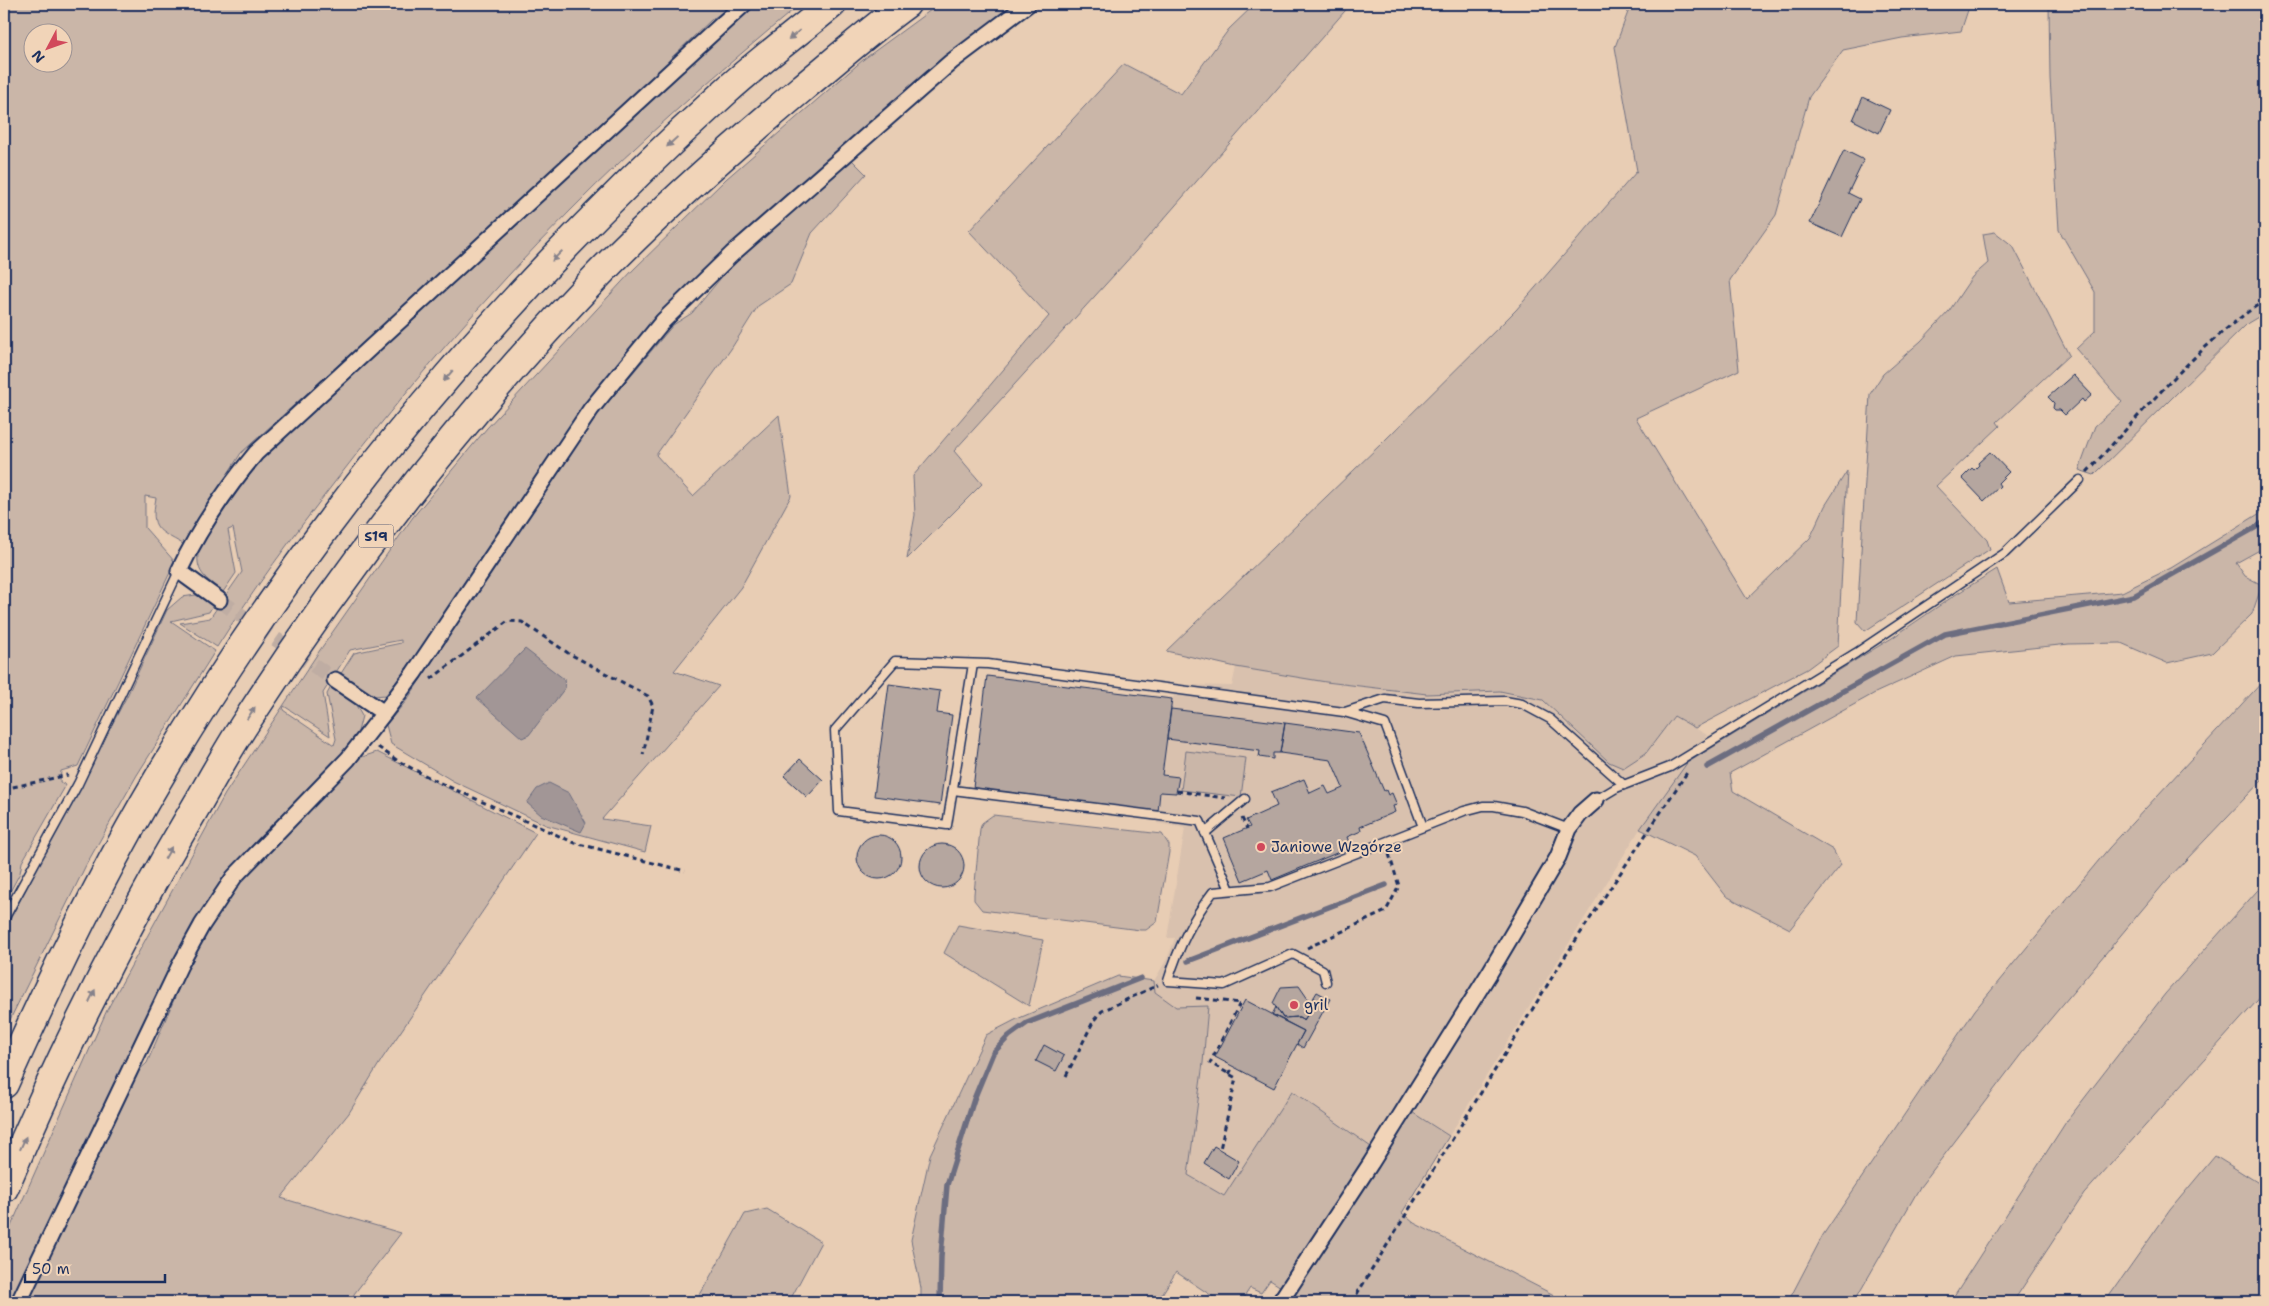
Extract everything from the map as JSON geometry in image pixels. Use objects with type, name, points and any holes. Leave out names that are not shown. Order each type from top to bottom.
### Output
[{"type":"highway","points":[[4,1084],[44,993],[106,872],[160,775],[258,623],[316,540],[453,370],[531,282],[626,185],[727,90],[832,4]]},
{"type":"highway","name":"S19","points":[[4,1188],[101,978],[172,846],[246,722],[305,633],[376,537],[454,438],[600,274],[668,207],[751,132],[906,4]]},
{"type":"street","points":[[219,600],[179,571],[235,478],[256,453],[744,4]]},
{"type":"street","points":[[19,1302],[180,964],[202,925],[234,877],[365,739],[409,679],[590,409],[664,322],[732,254],[936,75],[1028,4]]},
{"type":"street","points":[[335,680],[384,713]]},
{"type":"street","points":[[1280,1302],[1371,1163],[1490,972],[1558,856],[1569,829],[1580,814],[1596,800]]},
{"type":"lane","points":[[1596,800],[1624,785],[1670,766],[1856,653],[2006,553],[2080,480]]},
{"type":"lane","points":[[4,919],[83,772],[179,571]]},
{"type":"lane","points":[[973,664],[947,826],[839,811],[835,730],[895,661],[973,664],[1344,712],[1385,724],[1423,827]]},
{"type":"lane","points":[[1344,712],[1385,699],[1419,704],[1505,701],[1522,704],[1550,719],[1624,785]]},
{"type":"lane","points":[[952,790],[1200,821],[1230,890]]},
{"type":"lane","points":[[1205,833],[1244,799]]},
{"type":"lane","points":[[1326,982],[1323,970],[1293,954],[1224,985],[1168,981],[1176,952],[1201,907],[1213,892],[1270,887],[1464,811],[1484,806],[1522,811],[1569,829]]},
{"type":"path","points":[[2080,480],[2201,351],[2243,315],[2265,300]]},
{"type":"path","points":[[409,679],[422,682],[430,680],[508,621],[522,622],[568,653],[648,696],[653,706],[643,755]]},
{"type":"path","points":[[365,739],[398,761],[438,782],[575,843],[685,871]]},
{"type":"path","points":[[1352,1302],[1564,958],[1647,830],[1686,776],[1694,751]]},
{"type":"path","points":[[4,789],[83,772]]},
{"type":"path","points":[[1176,791],[1235,800],[1246,829]]},
{"type":"path","points":[[1293,954],[1386,911],[1399,886],[1384,842]]},
{"type":"path","points":[[1066,1076],[1094,1020],[1102,1010],[1168,981]]},
{"type":"path","points":[[1194,998],[1240,1003],[1210,1063],[1236,1078],[1220,1149]]},
{"type":"path","points":[[1229,1074],[1233,1067]]},
{"type":"shaded area","points":[[4,4],[734,4],[711,20],[670,59],[661,73],[241,453],[183,544],[167,535],[158,527],[154,516],[156,498],[145,496],[145,528],[175,562],[78,766],[61,771],[60,782],[66,785],[22,862],[20,873],[4,903]]},
{"type":"shaded area","points":[[751,4],[800,4],[653,131],[569,212],[477,310],[418,378],[303,523],[217,647],[180,623],[210,618],[242,572],[233,528],[228,530],[236,573],[223,592],[202,574],[198,563],[199,548],[259,458],[351,372],[508,232]]},
{"type":"shaded area","points":[[939,4],[1016,4],[621,361],[574,421],[423,645],[387,695],[372,696],[340,675],[354,653],[401,643],[401,640],[350,650],[323,693],[330,736],[284,706],[283,710],[334,745],[336,739],[327,694],[332,685],[352,698],[362,716],[356,739],[231,869],[212,894],[188,936],[93,1127],[11,1302],[4,1302],[4,1242],[107,1010],[225,794],[320,650],[413,517],[487,428],[633,270],[726,179],[864,59]]},
{"type":"shaded area","points":[[1255,4],[1351,4],[1135,252],[954,451],[982,484],[907,559],[915,515],[913,476],[1049,316],[969,231],[1124,64],[1181,94],[1229,29]]},
{"type":"shaded area","points":[[1631,4],[1970,4],[1961,31],[1902,38],[1843,50],[1809,97],[1776,215],[1730,280],[1739,370],[1636,418],[1747,599],[1810,538],[1825,506],[1847,471],[1838,646],[1807,669],[1695,728],[1674,716],[1646,753],[1623,768],[1609,762],[1543,700],[1500,691],[1427,694],[1326,682],[1236,667],[1166,651],[1380,445],[1516,310],[1637,171],[1615,47]]},
{"type":"shaded area","points":[[2049,4],[2265,4],[2265,313],[2248,323],[2094,475],[2079,470],[2095,426],[2122,402],[2076,349],[2095,331],[2095,292],[2059,230],[2050,78]]},
{"type":"shaded area","points":[[851,159],[866,174],[812,233],[791,284],[758,306],[731,349],[656,455],[693,496],[779,415],[791,496],[741,587],[674,671],[719,686],[602,819],[651,826],[645,852],[546,825],[453,781],[391,744],[386,725],[407,700],[583,432],[673,325],[692,313],[729,268]]},
{"type":"shaded area","points":[[1995,232],[2013,246],[2069,355],[1997,422],[2000,426],[1936,486],[1987,540],[1990,549],[1865,631],[1857,622],[1870,394],[1883,374],[1921,341],[1949,311],[1972,277],[1988,263],[1983,234]]},
{"type":"shaded area","points":[[2265,510],[2265,547],[2236,563],[2245,576],[2262,585],[2252,614],[2212,653],[2167,663],[2121,643],[2069,644],[1956,656],[1875,693],[1730,773],[1733,791],[1833,850],[1841,865],[1790,929],[1726,896],[1695,856],[1640,829],[1687,763],[1892,638],[1997,569],[2009,602],[2122,592],[2171,568]]},
{"type":"shaded area","points":[[196,595],[213,605],[209,612],[171,621],[215,651],[137,775],[86,865],[4,1032],[4,931],[128,694],[167,610],[182,597]]},
{"type":"shaded area","points":[[525,649],[564,679],[565,688],[529,735],[522,738],[477,698]]},
{"type":"shaded area","points":[[1236,667],[1326,682],[1427,694],[1500,691],[1543,700],[1609,762],[1646,753],[1674,716],[1707,735],[1640,829],[1449,1136],[1400,1105],[1371,1147],[1292,1092],[1224,1197],[1188,1175],[1203,1063],[1208,1007],[1176,1007],[1155,992],[1154,981],[1168,957],[1175,938],[1167,938],[1185,828],[1157,823],[1160,792],[1176,793],[1178,777],[1162,775],[1172,699],[1181,685],[1232,686]]},
{"type":"shaded area","points":[[2265,679],[2265,777],[2167,880],[2022,1053],[1920,1187],[1854,1302],[1788,1302],[1823,1235],[1975,1010],[2109,848]]},
{"type":"shaded area","points":[[1186,751],[1246,758],[1241,797],[1181,790]]},
{"type":"shaded area","points":[[377,752],[536,833],[382,1059],[349,1113],[281,1198],[401,1233],[354,1294],[353,1302],[26,1302],[135,1074],[147,1063],[192,957],[235,886],[359,758]]},
{"type":"shaded area","points":[[549,783],[569,793],[586,823],[581,832],[541,815],[527,803],[537,789]]},
{"type":"shaded area","points":[[993,815],[1162,834],[1169,845],[1169,852],[1157,922],[1146,930],[1140,930],[982,910],[974,900],[980,829],[982,823]]},
{"type":"shaded area","points":[[2265,882],[2265,992],[2084,1194],[2013,1302],[1950,1302],[2066,1122],[2165,994]]},
{"type":"shaded area","points":[[958,925],[1043,940],[1029,1006],[944,953]]},
{"type":"shaded area","points":[[1118,976],[1154,981],[1155,992],[1176,1007],[1208,1006],[1203,1063],[1188,1175],[1224,1196],[1292,1091],[1371,1147],[1327,1225],[1281,1287],[1270,1280],[1261,1293],[1250,1288],[1241,1302],[1221,1302],[1176,1272],[1157,1302],[921,1302],[921,1288],[911,1240],[930,1155],[986,1035],[1017,1019]]},
{"type":"shaded area","points":[[1410,1111],[1449,1136],[1402,1213],[1414,1223],[1554,1295],[1550,1302],[1287,1302]]},
{"type":"shaded area","points":[[2215,1156],[2265,1187],[2265,1302],[2105,1302],[2170,1210]]},
{"type":"shaded area","points":[[767,1209],[821,1242],[789,1302],[696,1302],[745,1214]]},
{"type":"building","points":[[1863,97],[1890,110],[1879,133],[1853,120]]},
{"type":"building","points":[[1844,150],[1864,160],[1848,193],[1860,199],[1842,237],[1810,223]]},
{"type":"building","points":[[2073,375],[2092,395],[2084,402],[2082,399],[2065,415],[2060,410],[2053,408],[2054,403],[2048,397]]},
{"type":"building","points":[[1990,452],[2009,472],[1998,483],[2000,486],[1984,501],[1962,478],[1972,468],[1974,470],[1979,465],[1978,463]]},
{"type":"building","points":[[987,676],[1172,699],[1162,775],[1179,777],[1176,793],[1160,792],[1158,812],[973,788]]},
{"type":"building","points":[[889,684],[940,691],[937,713],[952,715],[940,805],[874,796]]},
{"type":"building","points":[[1171,709],[1285,723],[1280,753],[1273,753],[1273,759],[1259,757],[1260,751],[1167,739]]},
{"type":"building","points":[[1285,723],[1359,733],[1384,791],[1386,790],[1388,795],[1392,793],[1397,805],[1393,806],[1395,812],[1360,827],[1361,831],[1347,837],[1351,847],[1272,880],[1268,870],[1242,881],[1224,838],[1250,827],[1246,820],[1277,806],[1271,792],[1304,779],[1310,793],[1325,786],[1329,794],[1343,788],[1331,760],[1280,753]]},
{"type":"building","points":[[800,759],[823,780],[807,797],[784,776]]},
{"type":"building","points":[[879,835],[891,839],[897,845],[901,857],[897,869],[891,875],[879,879],[867,875],[861,869],[857,857],[861,845],[867,839]]},
{"type":"building","points":[[938,844],[946,844],[958,850],[964,866],[958,882],[946,888],[938,888],[926,882],[920,870],[920,862],[926,850]]},
{"type":"building","name":"gril","points":[[1299,986],[1308,999],[1315,1003],[1304,1020],[1299,1017],[1283,1018],[1273,1003],[1281,987]]},
{"type":"building","points":[[1317,992],[1330,999],[1303,1048],[1297,1044],[1304,1031],[1272,1015],[1276,1007],[1283,1018],[1299,1017],[1304,1020],[1315,1003],[1311,1002]]},
{"type":"building","points":[[1245,1000],[1304,1031],[1274,1088],[1215,1057]]},
{"type":"building","points":[[1044,1045],[1064,1056],[1056,1071],[1036,1061]]},
{"type":"building","points":[[1214,1146],[1239,1161],[1229,1179],[1204,1163]]},
{"type":"waterway","points":[[1707,767],[1945,634],[2134,596],[2265,522]]},
{"type":"waterway","points":[[1188,961],[1386,885]]},
{"type":"waterway","points":[[940,1302],[941,1256],[947,1185],[974,1099],[993,1053],[1009,1036],[1027,1023],[1141,978]]},
{"type":"tunnel","points":[[219,600],[335,680]]},
{"type":"place","name":"Janiowe Wzgórze","points":[[1261,847]]},
{"type":"place","name":"gril","points":[[1294,1005]]}]
